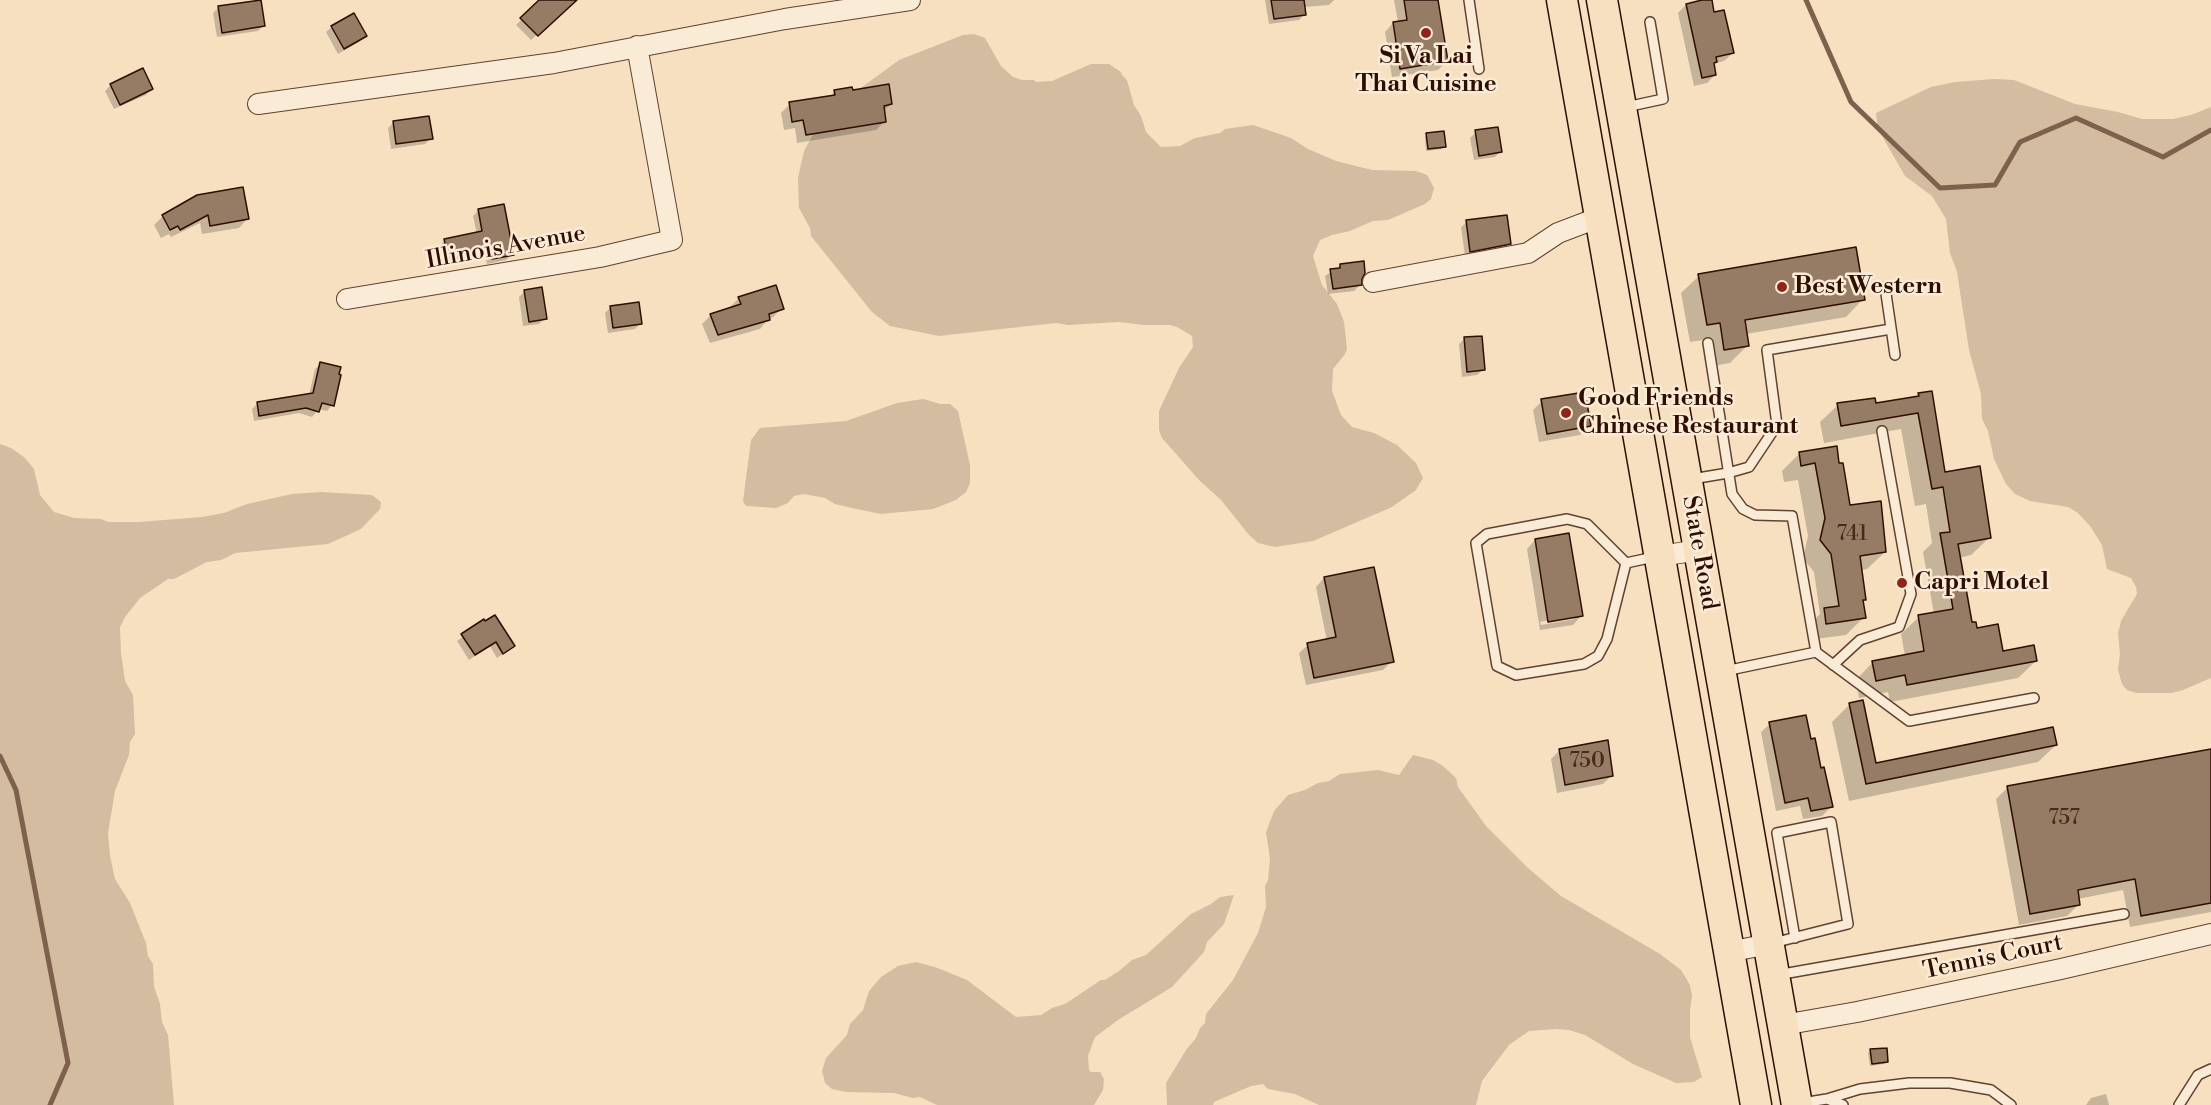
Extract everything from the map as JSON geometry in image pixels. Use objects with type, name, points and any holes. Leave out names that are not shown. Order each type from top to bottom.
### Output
[{"type":"main road","name":"State Road","points":[[1562,0],[1756,1105]]},
{"type":"main road","name":"State Road","points":[[1602,0],[1720,672],[1782,941],[1774,975],[1796,1104]]},
{"type":"street","points":[[258,104],[554,63],[785,19],[910,0]]},
{"type":"street","name":"Illinois Avenue","points":[[347,299],[600,258],[672,240],[637,46]]},
{"type":"street","points":[[1373,282],[1528,253],[1558,233],[1600,218]]},
{"type":"street","points":[[1660,556],[1699,550]]},
{"type":"street","name":"Tennis Court","points":[[1784,1025],[2061,969],[2211,934]]},
{"type":"street","points":[[1728,952],[1782,941]]},
{"type":"lane","points":[[1469,0],[1479,69]]},
{"type":"lane","points":[[1621,108],[1663,99],[1650,22]]},
{"type":"lane","points":[[1885,287],[1895,355]]},
{"type":"lane","points":[[1686,480],[1728,473],[1749,466],[1777,424],[1767,350],[1891,329]]},
{"type":"lane","points":[[1708,343],[1732,494],[1743,509],[1755,515],[1792,516],[1816,652],[1909,721],[2034,698]]},
{"type":"lane","points":[[1833,665],[1860,640],[1899,627],[1911,594],[1882,431]]},
{"type":"lane","points":[[1567,519],[1587,524],[1626,563],[1606,639],[1598,656],[1584,664],[1516,675],[1497,666],[1476,543],[1487,534],[1567,519]]},
{"type":"lane","points":[[1626,563],[1660,556]]},
{"type":"lane","points":[[1720,672],[1816,652]]},
{"type":"lane","points":[[1832,822],[1848,924],[1782,941],[1777,832],[1832,822]]},
{"type":"lane","points":[[1774,975],[2124,914]]},
{"type":"lane","points":[[2179,1105],[2198,1075],[2211,1070]]},
{"type":"lane","points":[[1796,1104],[1827,1099],[1860,1089],[1909,1083],[1950,1083],[1991,1090],[2011,1105]]},
{"type":"lane","points":[[1827,1099],[1843,1105]]},
{"type":"shaded area","points":[[974,34],[985,38],[1001,66],[1013,77],[1022,80],[1052,81],[1091,64],[1109,64],[1121,72],[1127,80],[1134,105],[1141,116],[1146,132],[1161,147],[1180,146],[1195,138],[1220,133],[1225,129],[1253,125],[1291,138],[1308,149],[1336,161],[1372,170],[1416,171],[1427,175],[1434,188],[1431,199],[1425,204],[1388,220],[1373,221],[1320,240],[1313,256],[1322,285],[1337,304],[1344,322],[1347,349],[1333,369],[1332,391],[1341,415],[1352,427],[1374,433],[1397,445],[1416,463],[1423,478],[1416,490],[1392,507],[1313,541],[1275,547],[1258,543],[1162,438],[1159,430],[1159,411],[1179,368],[1193,347],[1192,336],[1177,327],[1119,322],[1068,325],[1056,323],[939,336],[890,326],[872,312],[811,236],[810,228],[799,208],[798,178],[804,151],[816,129],[854,93],[899,60],[963,35]]},
{"type":"shaded area","points":[[2014,80],[2075,104],[2142,119],[2173,119],[2211,107],[2211,678],[2183,690],[2172,693],[2136,693],[2127,690],[2122,684],[2118,670],[2120,654],[2118,633],[2121,621],[2137,594],[2131,578],[2107,569],[2102,545],[2078,513],[2068,507],[2030,501],[2015,494],[2006,484],[1994,459],[1988,431],[1982,419],[1981,394],[1969,350],[1957,272],[1950,253],[1946,219],[1932,196],[1905,176],[1878,129],[1876,113],[1931,87],[1955,82]]},
{"type":"shaded area","points":[[923,399],[940,404],[950,404],[958,411],[970,465],[970,483],[966,492],[956,500],[933,509],[881,514],[835,504],[825,498],[804,494],[794,496],[788,503],[776,508],[746,506],[743,501],[751,440],[760,428],[846,421],[897,403]]},
{"type":"shaded area","points":[[0,444],[24,457],[34,469],[40,495],[54,512],[74,518],[101,519],[108,522],[139,522],[202,517],[292,494],[321,492],[372,495],[381,502],[380,509],[361,529],[328,544],[235,553],[221,560],[207,562],[174,579],[168,579],[140,598],[120,627],[125,681],[133,695],[135,734],[130,742],[129,755],[115,791],[108,833],[110,856],[115,879],[130,903],[146,943],[148,956],[153,964],[154,986],[160,1004],[162,1022],[168,1035],[174,1105],[0,1105]]},
{"type":"shaded area","points":[[1413,755],[1433,760],[1456,778],[1458,787],[1486,826],[1528,868],[1561,896],[1660,954],[1681,970],[1690,985],[1692,996],[1690,1037],[1702,1077],[1694,1082],[1676,1083],[1633,1064],[1585,1035],[1556,1029],[1529,1031],[1509,1045],[1482,1081],[1476,1105],[1319,1105],[1295,1094],[1268,1089],[1263,1084],[1251,1086],[1214,1102],[1213,1105],[1167,1105],[1166,1083],[1205,1023],[1206,1014],[1233,980],[1258,933],[1266,907],[1265,886],[1268,880],[1270,859],[1266,832],[1274,811],[1288,795],[1329,781],[1340,774],[1378,770],[1399,775]]},
{"type":"shaded area","points":[[1234,895],[1224,924],[1207,942],[1204,952],[1172,987],[1095,1037],[1088,1056],[1089,1070],[1100,1072],[1104,1079],[1103,1090],[1094,1105],[937,1105],[920,1097],[913,1098],[894,1093],[846,1092],[832,1089],[825,1083],[822,1071],[826,1058],[847,1035],[850,1024],[863,1010],[869,991],[881,977],[898,966],[916,962],[935,967],[967,980],[1016,1017],[1041,1015],[1065,1004],[1101,980],[1105,980],[1132,960],[1146,955],[1191,914],[1220,897]]},
{"type":"building","points":[[261,0],[265,26],[222,33],[218,6]]},
{"type":"building","points":[[539,0],[577,0],[538,36],[520,18]]},
{"type":"building","points":[[1271,0],[1304,0],[1306,15],[1274,19]]},
{"type":"building","points":[[1404,0],[1438,0],[1448,61],[1400,69],[1393,22],[1407,20]]},
{"type":"building","points":[[1712,0],[1714,12],[1724,10],[1734,53],[1716,57],[1717,62],[1714,63],[1716,75],[1702,78],[1686,4]]},
{"type":"building","points":[[354,13],[367,36],[344,49],[331,26]]},
{"type":"building","points":[[143,68],[153,89],[120,105],[110,84]]},
{"type":"building","points":[[889,84],[892,104],[884,106],[886,122],[806,135],[803,120],[792,122],[789,102],[835,95],[834,90],[852,87],[853,90]]},
{"type":"building","points":[[429,116],[433,139],[396,144],[393,121]]},
{"type":"building","points":[[1498,127],[1502,152],[1479,156],[1475,130]]},
{"type":"building","points":[[1444,131],[1446,147],[1428,149],[1426,133]]},
{"type":"building","points":[[243,187],[249,219],[210,226],[208,215],[180,230],[178,226],[170,230],[162,215],[197,195]]},
{"type":"building","points":[[504,204],[514,255],[492,259],[491,251],[449,260],[444,239],[482,231],[478,209]]},
{"type":"building","points":[[1507,215],[1511,244],[1470,252],[1466,220]]},
{"type":"building","name":"Best Western","points":[[1856,247],[1865,300],[1745,320],[1749,346],[1724,350],[1720,323],[1707,325],[1698,274]]},
{"type":"building","points":[[1364,261],[1365,273],[1362,285],[1333,289],[1330,269],[1340,268],[1340,264]]},
{"type":"building","points":[[776,285],[784,309],[769,314],[770,320],[718,335],[710,314],[741,304],[738,297]]},
{"type":"building","points":[[542,287],[547,319],[529,322],[524,290]]},
{"type":"building","points":[[639,302],[642,324],[613,328],[610,306]]},
{"type":"building","points":[[1482,336],[1485,370],[1467,372],[1464,337]]},
{"type":"building","points":[[320,362],[341,367],[334,406],[322,403],[319,412],[306,408],[259,416],[257,402],[313,393]]},
{"type":"building","points":[[1932,391],[1945,472],[1980,466],[1991,538],[1958,544],[1972,622],[1976,622],[1977,628],[1998,624],[2003,651],[2034,645],[2037,661],[1907,685],[1905,675],[1876,681],[1872,661],[1924,651],[1918,615],[1953,609],[1940,533],[1950,532],[1943,487],[1932,489],[1918,413],[1841,426],[1837,403],[1875,398],[1876,403],[1919,396],[1918,393]]},
{"type":"building","name":"Good Friends Chinese Restaurant","points":[[1585,392],[1591,426],[1547,434],[1541,399]]},
{"type":"building","points":[[1837,446],[1839,463],[1843,463],[1850,505],[1881,501],[1886,552],[1860,556],[1866,618],[1826,624],[1824,608],[1839,606],[1831,554],[1820,540],[1825,518],[1815,463],[1801,466],[1799,452]]},
{"type":"building","points":[[1569,533],[1583,616],[1548,622],[1535,539]]},
{"type":"building","points":[[1374,567],[1394,662],[1314,678],[1307,643],[1336,637],[1324,577]]},
{"type":"building","points":[[495,615],[515,646],[503,654],[496,642],[475,655],[461,634],[484,619],[485,621]]},
{"type":"building","points":[[1863,700],[1876,763],[2053,727],[2057,745],[1866,784],[1849,703]]},
{"type":"building","points":[[1806,715],[1811,739],[1815,738],[1821,768],[1824,767],[1833,807],[1811,811],[1808,798],[1785,803],[1769,722]]},
{"type":"building","points":[[1608,740],[1613,776],[1565,785],[1559,749]]},
{"type":"building","points":[[2211,749],[2211,903],[2141,916],[2135,879],[2078,890],[2080,905],[2030,914],[2007,786]]},
{"type":"building","points":[[1887,1048],[1888,1062],[1872,1064],[1870,1049]]},
{"type":"waterway","points":[[1806,0],[1851,102],[1940,188],[1995,185],[2020,142],[2076,118],[2163,157],[2211,130]]},
{"type":"waterway","points":[[0,756],[16,790],[68,1063],[50,1105]]},
{"type":"place","name":"Si Va Lai Thai Cuisine","points":[[1426,33]]},
{"type":"place","name":"Best Western","points":[[1782,287]]},
{"type":"place","name":"Good Friends Chinese Restaurant","points":[[1566,413]]},
{"type":"place","name":"Capri Motel","points":[[1902,583]]}]
